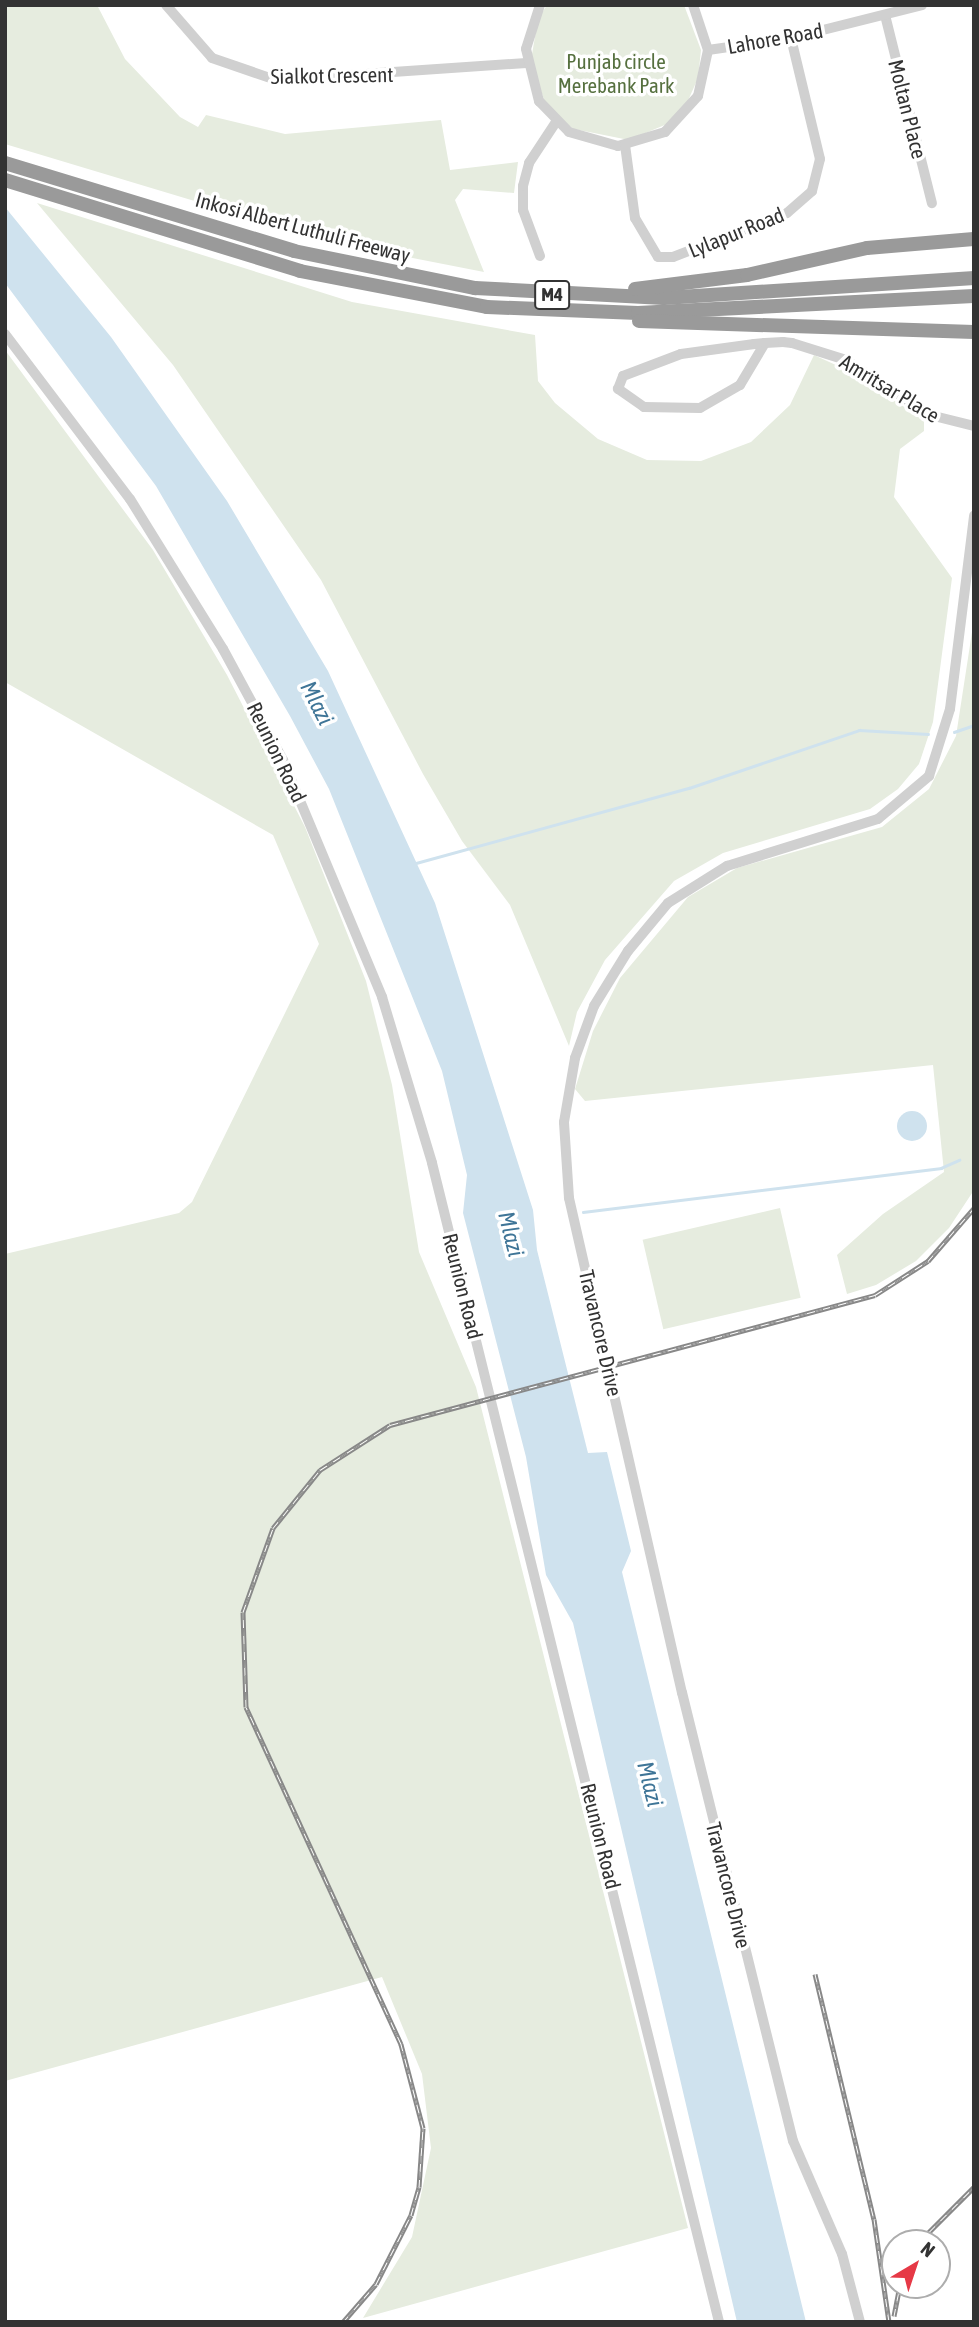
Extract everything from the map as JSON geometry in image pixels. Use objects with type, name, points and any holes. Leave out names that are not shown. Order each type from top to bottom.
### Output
[{"type":"highway","name":"Inkosi Albert Luthuli Freeway","points":[[5,163],[372,271],[475,288],[592,297],[704,296],[972,278]]},
{"type":"highway","name":"Inkosi Albert Luthuli Freeway","points":[[5,180],[367,287],[533,311],[639,313],[974,296]]},
{"type":"highway","points":[[592,297],[747,275],[867,248],[974,239]]},
{"type":"highway","points":[[533,311],[686,324],[974,332]]},
{"type":"street","name":"Sialkot Crescent","points":[[166,5],[212,58],[276,80],[526,63]]},
{"type":"street","points":[[540,5],[528,35],[526,63],[533,89],[556,122],[585,139],[625,145],[654,138],[684,116],[703,85],[708,50],[693,5]]},
{"type":"street","name":"Lahore Road","points":[[708,50],[791,38],[922,5]]},
{"type":"street","name":"Moltan Place","points":[[885,15],[932,203]]},
{"type":"street","name":"Lylapur Road","points":[[625,145],[635,218],[658,257],[673,257],[787,213],[812,191],[820,159],[791,38]]},
{"type":"street","points":[[540,256],[523,210],[523,186],[529,163],[556,122]]},
{"type":"street","name":"Reunion Road","points":[[5,334],[130,499],[234,668],[283,760],[382,997],[439,1190],[719,2322]]},
{"type":"street","name":"Amritsar Place","points":[[765,343],[740,385],[700,408],[644,407],[618,389],[623,376],[663,359],[765,343],[793,343],[837,356],[926,414],[974,426]]},
{"type":"street","name":"Travancore Drive","points":[[860,2322],[842,2254],[793,2141],[681,1693],[569,1198],[564,1122],[575,1058],[594,1006],[632,945],[668,904],[727,866],[878,819],[929,776],[950,709],[974,514]]},
{"type":"green space","points":[[5,5],[97,5],[125,59],[180,117],[198,127],[206,115],[285,134],[441,120],[450,170],[518,162],[514,193],[463,189],[455,200],[484,272],[331,242],[5,144]]},
{"type":"green space","name":"Punjab circle Merebank Park","points":[[547,5],[684,5],[701,50],[698,78],[687,103],[667,124],[629,140],[574,129],[562,121],[544,100],[531,60],[538,19]]},
{"type":"green space","points":[[37,203],[352,302],[535,335],[538,381],[555,403],[598,439],[647,460],[701,461],[751,442],[790,405],[814,355],[851,372],[924,420],[924,431],[900,449],[894,497],[952,578],[933,722],[919,764],[898,789],[870,809],[723,853],[674,881],[605,960],[577,1012],[569,1046],[510,905],[462,841],[423,774],[321,580],[173,365]]},
{"type":"green space","points":[[5,350],[153,550],[227,675],[305,827],[366,981],[392,1085],[419,1252],[476,1387],[688,2228],[363,2318],[412,2237],[431,2148],[422,2074],[382,1977],[5,2081],[5,1254],[179,1213],[192,1202],[319,944],[273,835],[5,682]]},
{"type":"green space","points":[[974,619],[974,1190],[949,1228],[916,1261],[876,1285],[847,1294],[837,1255],[883,1214],[944,1172],[933,1065],[585,1101],[575,1089],[593,1031],[620,978],[688,897],[737,868],[882,827],[929,789],[956,736]]},
{"type":"green space","points":[[780,1208],[801,1298],[663,1329],[643,1240]]},
{"type":"water","name":"Mlazi","points":[[5,207],[111,337],[227,501],[328,671],[435,903],[533,1210],[537,1250],[588,1453],[607,1452],[631,1551],[622,1572],[806,2322],[737,2322],[573,1623],[546,1575],[526,1457],[463,1213],[467,1175],[442,1071],[329,789],[290,716],[156,486],[5,283]]},
{"type":"water","points":[[912,1111],[923,1115],[927,1126],[923,1137],[912,1141],[901,1137],[897,1126],[901,1115]]},
{"type":"waterway","points":[[954,732],[974,725]]},
{"type":"waterway","points":[[416,863],[689,788],[859,730],[928,734]]},
{"type":"waterway","points":[[583,1212],[941,1168],[959,1160]]},
{"type":"railway","points":[[343,2322],[376,2284],[411,2215],[419,2187],[423,2128],[401,2044],[246,1707],[243,1612],[273,1528],[320,1470],[390,1425],[875,1295],[928,1261],[974,1208]]},
{"type":"railway","points":[[815,1974],[874,2219],[889,2322]]},
{"type":"railway","points":[[932,2229],[974,2187]]},
{"type":"railway","points":[[894,2316],[897,2299]]}]
